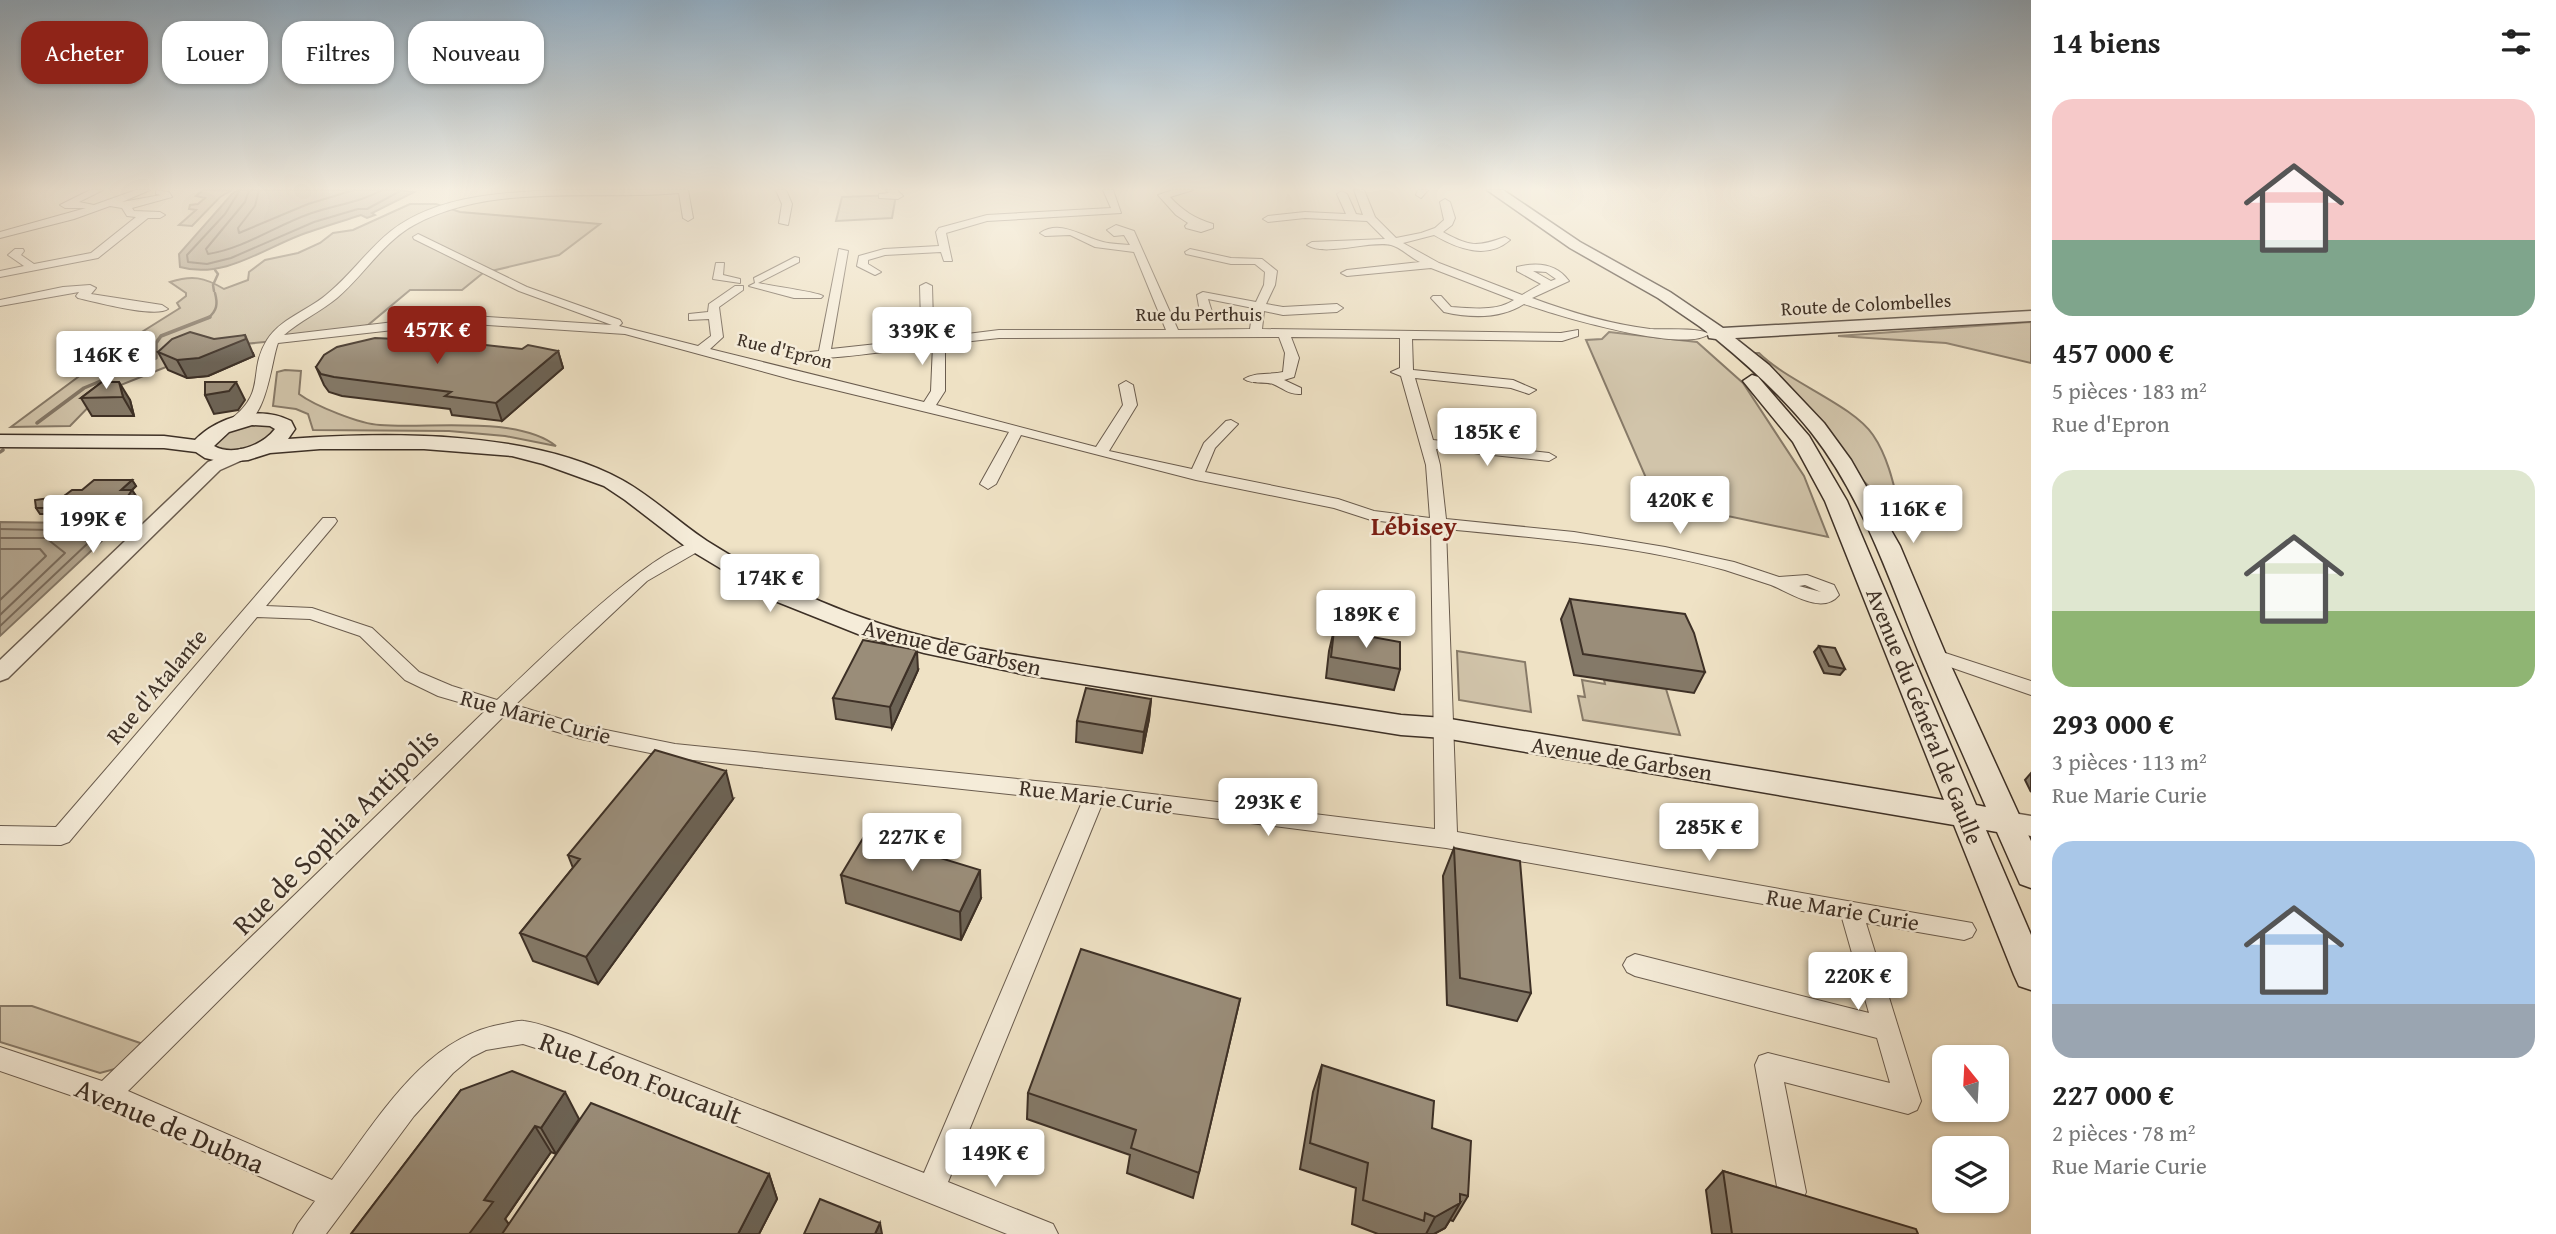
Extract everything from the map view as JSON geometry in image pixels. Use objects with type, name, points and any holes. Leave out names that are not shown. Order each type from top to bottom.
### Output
[{"type":"main road","points":[[1582,248],[1712,334]]},
{"type":"main road","name":"Route de Colombelles","points":[[1712,334],[2031,316]]},
{"type":"main road","name":"Avenue du Général de Gaulle","points":[[1712,334],[1790,397],[1841,460],[1889,546],[1933,655],[2019,824],[2031,875]]},
{"type":"main road","name":"Avenue du Général de Gaulle","points":[[1712,334],[1802,440],[1825,479],[2031,975]]},
{"type":"main road","points":[[0,441],[164,442],[226,427],[262,412],[280,422],[285,429],[283,434],[264,447]]},
{"type":"main road","points":[[210,456],[204,442],[226,427]]},
{"type":"main road","points":[[283,434],[320,443]]},
{"type":"main road","points":[[164,442],[210,456],[241,454],[264,447],[320,443]]},
{"type":"main road","name":"Avenue de Garbsen","points":[[320,443],[480,446],[550,459],[611,482],[633,495],[698,545],[783,596],[872,630],[924,645],[1027,666],[1409,726],[1444,728],[2019,824]]},
{"type":"street","points":[[0,274],[94,256],[104,248]]},
{"type":"street","points":[[262,412],[273,340],[292,323],[331,297],[380,248]]},
{"type":"street","points":[[439,248],[523,289],[624,326],[625,330]]},
{"type":"street","points":[[875,272],[861,263],[868,255],[884,252],[947,254],[946,248]]},
{"type":"street","points":[[1124,248],[1138,249],[1173,333]]},
{"type":"street","points":[[1356,248],[1371,262]]},
{"type":"street","points":[[1394,248],[1438,281]]},
{"type":"street","points":[[1467,248],[1491,248]]},
{"type":"street","points":[[19,251],[13,256],[29,263],[29,267]]},
{"type":"street","points":[[824,355],[843,251]]},
{"type":"street","points":[[1190,252],[1264,263],[1271,271],[1272,278],[1257,307],[1256,333]]},
{"type":"street","points":[[757,283],[795,260]]},
{"type":"street","points":[[1347,273],[1371,262],[1418,268],[1610,327],[1655,334],[1712,334]]},
{"type":"street","points":[[720,265],[717,277],[738,284],[757,283],[794,295],[817,296]]},
{"type":"street","points":[[701,350],[717,337],[712,309],[738,284]]},
{"type":"street","points":[[1437,298],[1448,310],[1471,312],[1504,309],[1548,284]]},
{"type":"street","points":[[926,286],[928,322],[939,339],[938,391],[928,406]]},
{"type":"street","points":[[0,303],[63,290],[90,288],[82,296],[97,297],[116,304],[162,309]]},
{"type":"street","points":[[1206,312],[1202,300],[1208,291],[1257,307],[1283,312],[1337,308]]},
{"type":"street","points":[[1293,300],[1301,303],[1308,311]]},
{"type":"street","points":[[693,317],[713,315]]},
{"type":"street","name":"Rue d'Epron","points":[[273,340],[388,326],[473,320],[625,330],[830,385],[1017,429],[1100,453],[1196,476],[1360,509],[1371,515],[1438,519],[1574,537],[1691,557],[1778,582]]},
{"type":"street","points":[[1251,379],[1273,379],[1289,374],[1294,363],[1293,352],[1283,333]]},
{"type":"street","name":"Rue du Perthuis","points":[[805,356],[999,334],[1283,333],[1562,337],[1574,333]]},
{"type":"street","points":[[1406,334],[1402,373],[1428,444],[1438,519],[1446,839]]},
{"type":"street","points":[[1402,373],[1513,384],[1529,390]]},
{"type":"street","points":[[1273,379],[1296,391]]},
{"type":"street","points":[[1100,453],[1130,405],[1126,385]]},
{"type":"street","points":[[1196,476],[1209,446],[1231,424]]},
{"type":"street","points":[[988,484],[1017,429]]},
{"type":"street","points":[[1428,444],[1549,457]]},
{"type":"street","points":[[0,673],[210,456]]},
{"type":"street","name":"Rue d'Atalante","points":[[0,835],[61,836],[328,521]]},
{"type":"street","name":"Rue de Sophia Antipolis","points":[[106,1095],[499,709],[641,577],[698,545]]},
{"type":"street","name":"Rue Marie Curie","points":[[251,612],[312,614],[366,632],[412,676],[499,709],[581,732],[676,751],[1095,795],[1446,839],[1965,930]]},
{"type":"street","points":[[1933,655],[2031,688]]},
{"type":"street","points":[[930,1191],[1095,795]]},
{"type":"street","points":[[1792,1192],[1768,1065],[1908,1101],[1851,910]]},
{"type":"street","points":[[1635,965],[1886,1030]]},
{"type":"street","name":"Rue Léon Foucault","points":[[308,1234],[405,1107],[444,1064],[463,1049],[483,1039],[523,1032],[571,1047],[1043,1234]]},
{"type":"street","name":"Avenue de Dubna","points":[[0,1059],[106,1095],[338,1197]]},
{"type":"shaded area","points":[[310,248],[569,248],[559,255],[483,273],[462,290],[410,290],[368,325],[339,335],[223,346],[103,392],[70,426],[11,427],[121,345],[180,308],[177,303],[186,293],[170,282],[198,278],[224,289],[248,280],[249,272],[265,260]]},
{"type":"shaded area","points":[[2031,322],[2031,363],[1946,343],[1838,336]]},
{"type":"shaded area","points":[[1609,332],[1697,342],[1743,383],[1804,476],[1828,537],[1656,501],[1586,340],[1602,339]]},
{"type":"shaded area","points":[[1751,353],[1759,353],[1771,364],[1864,424],[1884,456],[1904,527],[1891,525],[1872,489]]},
{"type":"shaded area","points":[[301,371],[299,394],[350,418],[380,425],[471,425],[519,430],[539,436],[556,446],[505,436],[449,431],[313,430],[308,414],[296,409],[273,406],[277,372]]},
{"type":"shaded area","points":[[255,423],[274,427],[276,430],[247,448],[232,450],[213,446],[219,434]]},
{"type":"shaded area","points":[[1457,651],[1525,662],[1531,712],[1459,700]]},
{"type":"shaded area","points":[[1582,680],[1605,684],[1604,680],[1666,689],[1680,735],[1583,720],[1578,696],[1585,697]]},
{"type":"shaded area","points":[[0,1006],[32,1006],[146,1045],[122,1067],[100,1073],[0,1042]]},
{"type":"water","points":[[185,248],[272,248],[240,262],[211,269],[180,267],[179,254]]},
{"type":"water","points":[[0,522],[72,523],[60,534],[80,534],[92,523],[121,523],[0,636]]},
{"type":"building","points":[[190,332],[214,339],[245,335],[246,339],[199,358],[177,360],[158,352],[172,339]]},
{"type":"building","points":[[375,338],[397,339],[413,346],[432,339],[522,349],[528,345],[558,351],[496,403],[445,396],[451,392],[334,377],[321,374],[316,367],[324,355],[337,347]]},
{"type":"building","points":[[102,382],[119,382],[123,397],[81,398]]},
{"type":"building","points":[[205,382],[236,382],[229,391],[205,395]]},
{"type":"building","points":[[94,480],[132,480],[121,490],[132,490],[124,502],[118,502],[114,508],[101,508],[97,512],[36,508],[35,500],[64,496],[72,490],[82,490]]},
{"type":"building","points":[[1570,599],[1685,614],[1694,633],[1705,672],[1583,654]]},
{"type":"building","points":[[1334,630],[1400,642],[1400,669],[1331,657]]},
{"type":"building","points":[[863,640],[917,650],[890,707],[833,698]]},
{"type":"building","points":[[1819,646],[1835,648],[1845,669],[1829,666]]},
{"type":"building","points":[[1086,688],[1151,699],[1144,732],[1077,721]]},
{"type":"building","points":[[655,750],[726,771],[586,957],[520,933],[580,859],[568,855]]},
{"type":"building","points":[[865,835],[980,870],[960,912],[841,875]]},
{"type":"building","points":[[1454,848],[1520,861],[1531,993],[1460,978]]},
{"type":"building","points":[[1081,949],[1240,999],[1199,1173],[1131,1148],[1136,1130],[1028,1093]]},
{"type":"building","points":[[1322,1065],[1434,1101],[1432,1128],[1471,1141],[1468,1196],[1460,1194],[1460,1203],[1435,1217],[1425,1213],[1424,1221],[1363,1200],[1368,1163],[1310,1143]]},
{"type":"building","points":[[512,1071],[565,1092],[541,1128],[535,1126],[484,1200],[493,1202],[469,1234],[351,1234],[461,1090]]},
{"type":"building","points":[[591,1103],[769,1174],[738,1234],[502,1234]]},
{"type":"building","points":[[1723,1171],[1916,1229],[1918,1234],[1732,1234]]},
{"type":"building","points":[[820,1199],[880,1223],[875,1234],[804,1234]]},
{"type":"waterway","points":[[214,291],[213,285],[218,274],[215,270]]},
{"type":"waterway","points":[[208,318],[216,307],[215,293]]},
{"type":"waterway","points":[[37,423],[84,388],[156,358],[156,343],[161,336],[208,318]]},
{"type":"district","name":"Lébisey","points":[[1414,525]]}]
